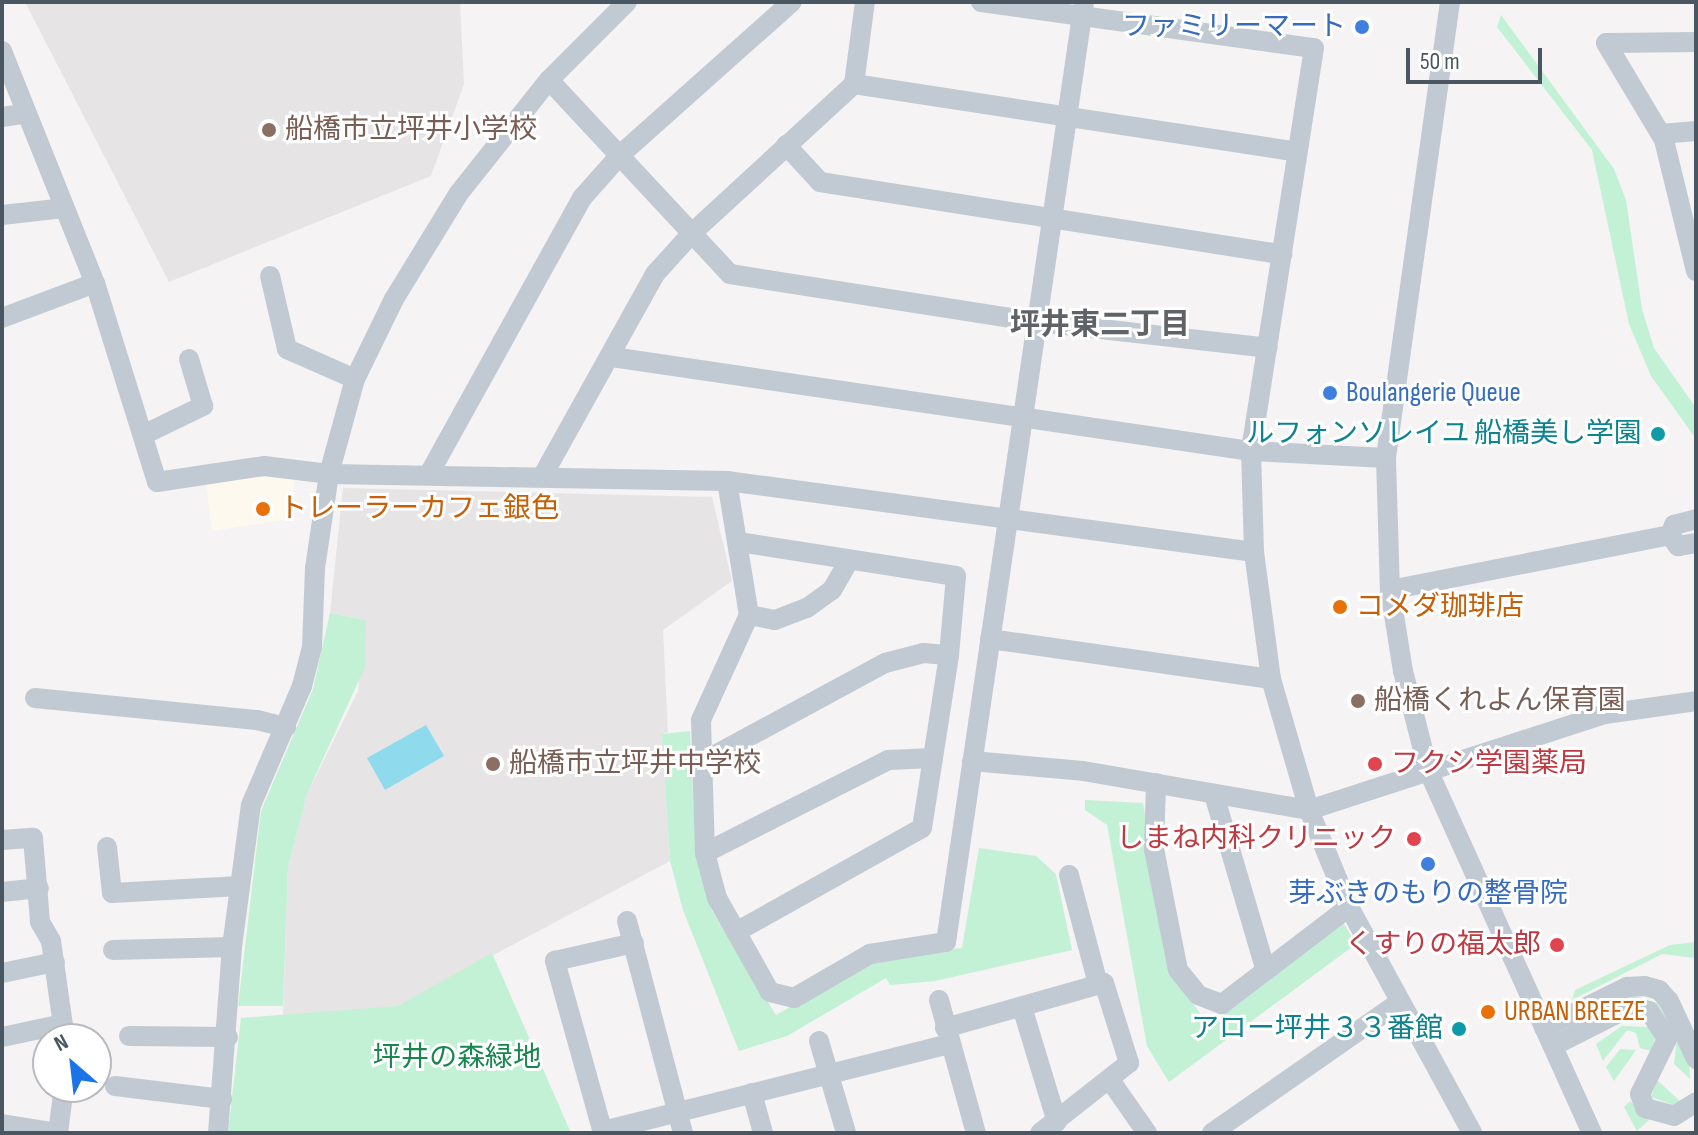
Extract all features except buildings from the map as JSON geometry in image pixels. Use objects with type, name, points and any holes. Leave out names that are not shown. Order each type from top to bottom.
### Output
[{"type":"street","points":[[218,1133],[228,1037],[232,947],[251,805],[286,727],[312,647],[315,568],[329,474],[355,379],[394,299],[459,193],[549,80],[627,2]]},
{"type":"street","points":[[429,474],[582,198],[620,155],[792,2]]},
{"type":"street","points":[[542,477],[612,357],[655,274],[692,233],[854,84],[865,2]]},
{"type":"street","points":[[981,2],[1083,7],[1314,48],[1251,451],[1254,552],[1271,679],[1309,810],[1349,907],[1472,1133]]},
{"type":"street","points":[[1450,2],[1386,458],[1390,590],[1403,671],[1428,770],[1592,1133]]},
{"type":"street","points":[[727,481],[749,615],[701,720],[705,853],[717,898],[770,992],[794,998],[870,954],[946,942],[1083,7]]},
{"type":"street","points":[[1696,42],[1606,43],[1661,134],[1690,225],[1696,271]]},
{"type":"street","points":[[2,51],[24,114],[95,283],[157,482],[264,466],[329,474],[727,481],[1254,552]]},
{"type":"street","points":[[549,80],[730,274],[1038,322],[1268,348]]},
{"type":"street","points":[[854,84],[1296,152]]},
{"type":"street","points":[[2,117],[24,114]]},
{"type":"street","points":[[1661,134],[1696,131]]},
{"type":"street","points":[[786,145],[820,182],[1282,254]]},
{"type":"street","points":[[2,215],[64,208]]},
{"type":"street","points":[[270,276],[287,349],[355,379]]},
{"type":"street","points":[[2,318],[95,283]]},
{"type":"street","points":[[612,357],[1251,451],[1386,458]]},
{"type":"street","points":[[143,435],[203,406],[189,359]]},
{"type":"street","points":[[1670,535],[1674,525],[1696,519]]},
{"type":"street","points":[[1390,590],[1670,535]]},
{"type":"street","points":[[1670,535],[1678,546],[1696,543]]},
{"type":"street","points":[[736,932],[922,828],[949,655],[956,576],[738,542]]},
{"type":"street","points":[[749,615],[775,620],[807,608],[832,590],[849,560]]},
{"type":"street","points":[[990,639],[1271,679]]},
{"type":"street","points":[[702,762],[885,663],[924,653],[949,655]]},
{"type":"street","points":[[35,698],[206,714],[286,727]]},
{"type":"street","points":[[972,761],[1156,783],[1215,798],[1309,810],[1605,714],[1696,701]]},
{"type":"street","points":[[705,853],[888,760],[933,758]]},
{"type":"street","points":[[1156,783],[1154,849],[1178,970],[1198,995],[1222,1004],[1349,907]]},
{"type":"street","points":[[1215,798],[1266,971]]},
{"type":"street","points":[[2,840],[33,838],[40,922],[55,962],[63,1023]]},
{"type":"street","points":[[107,847],[112,893],[240,886]]},
{"type":"street","points":[[1069,875],[1098,984]]},
{"type":"street","points":[[2,892],[39,888]]},
{"type":"street","points":[[627,921],[680,1123]]},
{"type":"street","points":[[634,943],[555,961],[603,1132],[680,1123],[752,1093],[947,1036],[1022,1007],[1104,983],[1129,1063],[1050,1129],[1022,1007]]},
{"type":"street","points":[[113,950],[232,947]]},
{"type":"street","points":[[2,973],[55,962]]},
{"type":"street","points":[[1548,1037],[1627,987],[1645,986],[1659,990],[1669,1001],[1696,1059]]},
{"type":"street","points":[[939,1000],[976,1133]]},
{"type":"street","points":[[1212,1133],[1400,1002]]},
{"type":"street","points":[[1548,1037],[1633,1009],[1649,1011],[1660,1020],[1667,1039],[1640,1094],[1645,1108],[1674,1116],[1696,1102]]},
{"type":"street","points":[[2,1037],[32,1035]]},
{"type":"street","points":[[129,1036],[228,1037]]},
{"type":"street","points":[[819,1041],[846,1133]]},
{"type":"street","points":[[1110,1080],[1147,1133]]},
{"type":"street","points":[[115,1086],[222,1099]]},
{"type":"street","points":[[752,1093],[763,1133]]},
{"type":"street","points":[[2,1124],[58,1133],[62,1103]]},
{"type":"shaded area","name":"船橋市立坪井小学校","points":[[25,2],[460,2],[464,84],[431,176],[169,282]]},
{"type":"shaded area","points":[[278,471],[296,473],[289,519],[212,531],[206,483]]},
{"type":"shaded area","name":"船橋市立坪井中学校","points":[[343,488],[712,497],[732,581],[663,630],[668,732],[662,734],[670,861],[398,1006],[283,1017],[288,867],[307,794],[358,691],[366,620],[330,613]]},
{"type":"green space","points":[[1501,15],[1614,169],[1626,200],[1642,309],[1654,348],[1696,408],[1696,439],[1651,376],[1629,324],[1592,150],[1497,27]]},
{"type":"green space","points":[[330,613],[366,620],[365,667],[307,794],[288,867],[283,1006],[238,1006],[261,811],[313,689]]},
{"type":"green space","points":[[690,731],[696,856],[712,911],[776,1015],[875,958],[962,948],[979,848],[1036,856],[1056,874],[1072,950],[935,981],[890,985],[886,978],[787,1036],[739,1051],[683,910],[670,861],[662,734]]},
{"type":"green space","points":[[1085,800],[1143,803],[1171,971],[1209,1027],[1343,922],[1356,944],[1169,1082],[1147,1046],[1107,825],[1085,810]]},
{"type":"green space","points":[[1696,942],[1696,958],[1662,954],[1572,1000],[1575,990],[1670,945]]},
{"type":"green space","name":"坪井の森緑地","points":[[492,953],[571,1133],[228,1133],[241,1018],[398,1006]]},
{"type":"green space","points":[[1630,994],[1665,1006],[1688,1053],[1690,1079],[1674,1064],[1677,1037],[1656,1004],[1630,999],[1584,1018],[1582,1014]]},
{"type":"green space","points":[[1622,1026],[1650,1027],[1655,1038],[1651,1051],[1640,1048],[1636,1033],[1627,1030],[1603,1061],[1596,1044]]},
{"type":"green space","points":[[1620,1049],[1636,1050],[1614,1081],[1606,1067]]},
{"type":"green space","points":[[1657,1080],[1681,1102],[1676,1106],[1651,1097]]},
{"type":"green space","points":[[1630,1101],[1649,1120],[1637,1131],[1624,1107]]},
{"type":"water","points":[[426,725],[444,756],[385,790],[367,758]]},
{"type":"place","name":"ファミリーマート","points":[[1362,27]]},
{"type":"place","name":"船橋市立坪井小学校","points":[[269,130]]},
{"type":"place","name":"Boulangerie Queue","points":[[1330,393]]},
{"type":"place","name":"ルフォンソレイユ 船橋美し学園","points":[[1658,434]]},
{"type":"place","name":"トレーラーカフェ銀色","points":[[263,509]]},
{"type":"place","name":"コメダ珈琲店","points":[[1340,607]]},
{"type":"place","name":"船橋くれよん保育園","points":[[1358,701]]},
{"type":"place","name":"船橋市立坪井中学校","points":[[493,764]]},
{"type":"place","name":"フクシ学園薬局","points":[[1375,764]]},
{"type":"place","name":"しまね内科クリニック","points":[[1414,839]]},
{"type":"place","name":"芽ぶきのもりの整骨院","points":[[1428,864]]},
{"type":"place","name":"くすりの福太郎","points":[[1557,945]]},
{"type":"place","name":"URBAN BREEZE","points":[[1488,1012]]},
{"type":"place","name":"アロー坪井３３番館","points":[[1459,1029]]},
{"type":"district","name":"坪井東二丁目","points":[[1100,325]]}]
